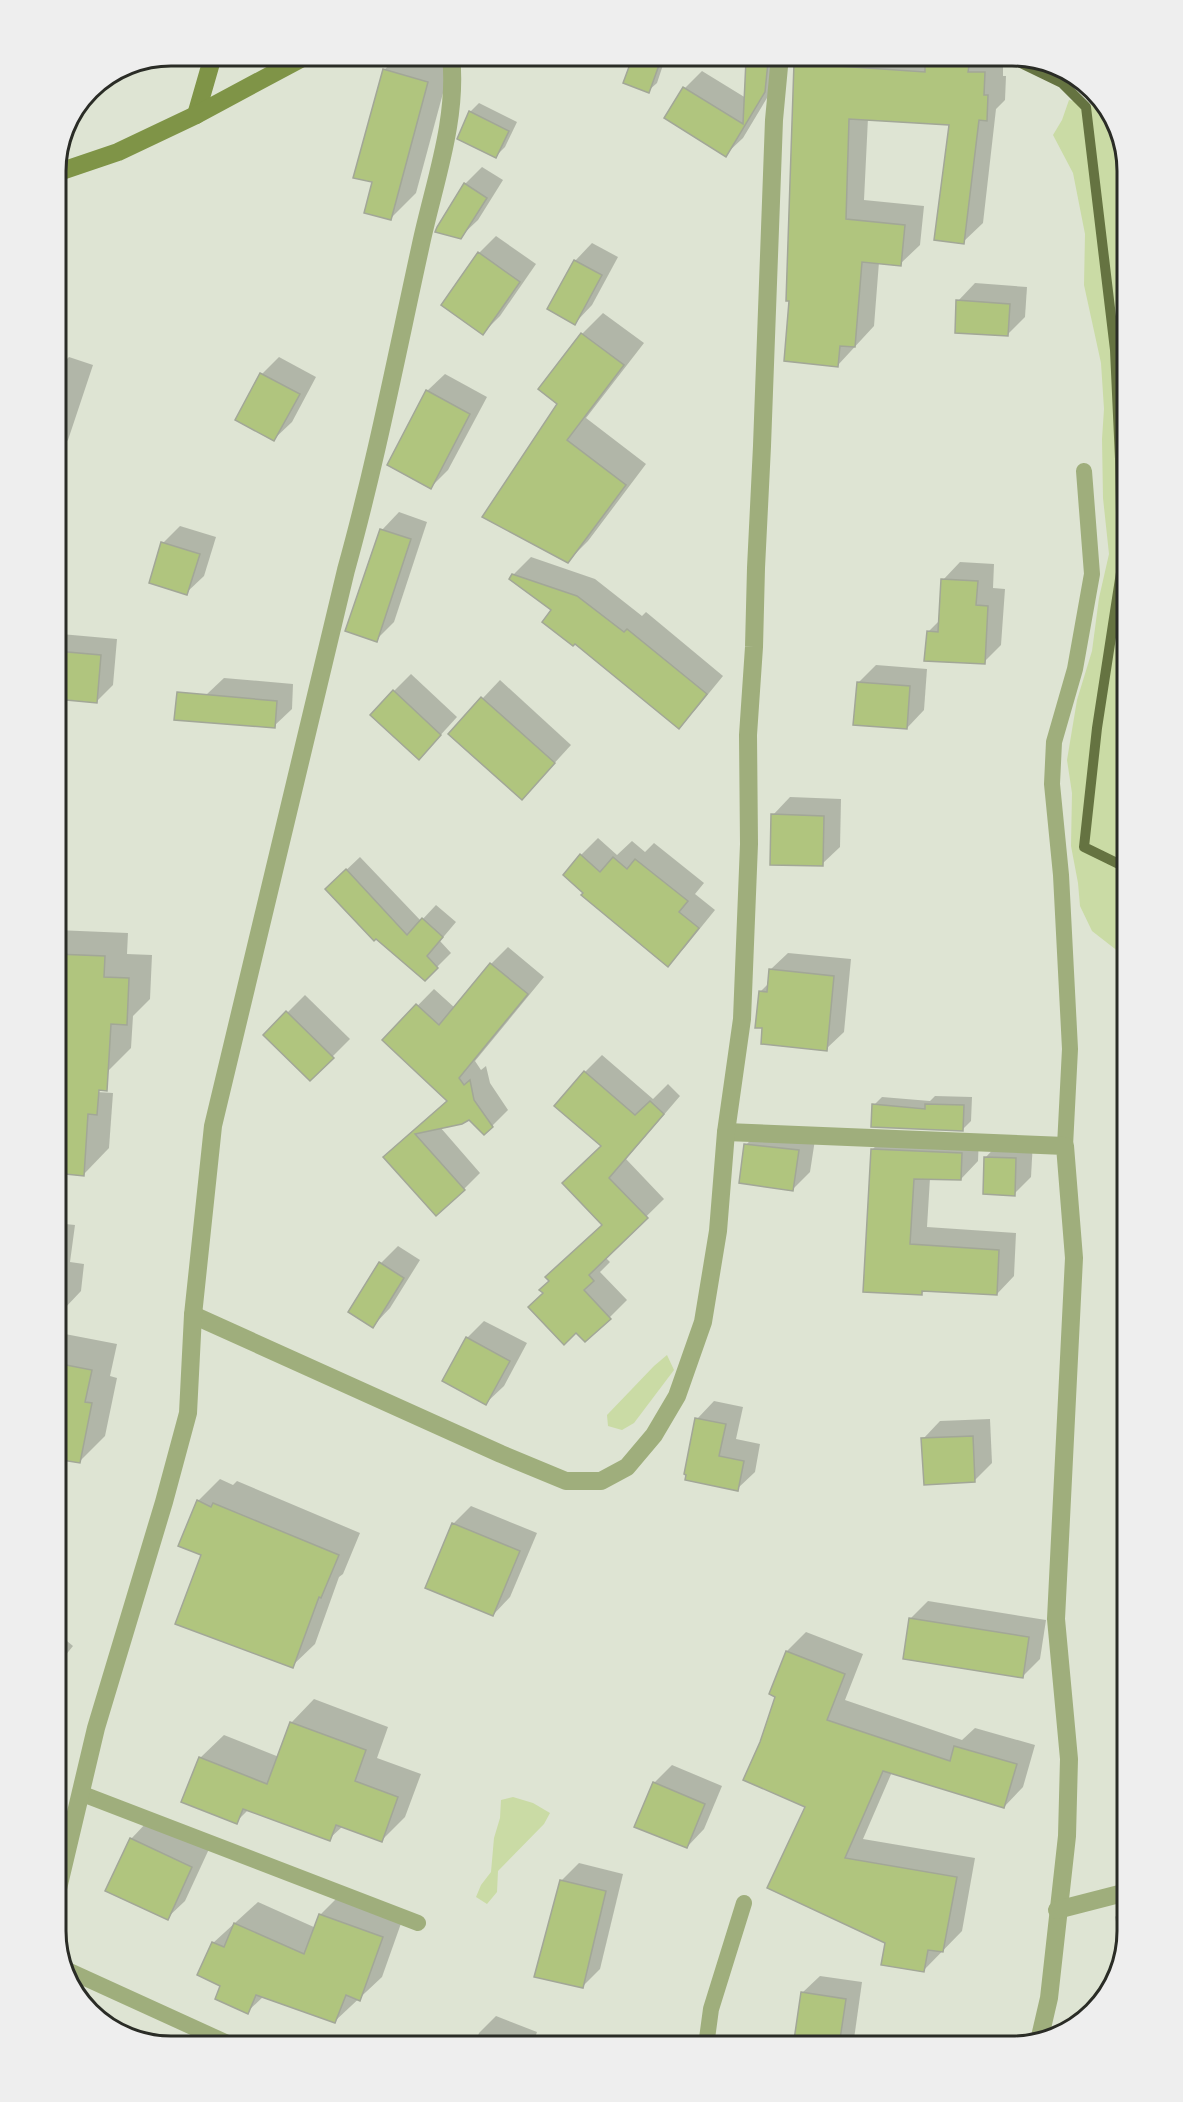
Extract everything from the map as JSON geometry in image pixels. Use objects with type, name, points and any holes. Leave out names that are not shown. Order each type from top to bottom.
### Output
[{"type":"main road","points":[[196,115],[210,66]]},
{"type":"main road","points":[[66,170],[118,152],[196,115],[287,66]]},
{"type":"street","points":[[66,1854],[96,1728],[164,1502],[188,1413],[193,1315],[213,1126],[343,581],[370,484],[444,147],[454,82],[452,66]]},
{"type":"street","points":[[193,1315],[566,1481],[601,1481],[627,1467],[654,1436],[677,1396],[703,1322],[718,1231],[726,1132],[742,1019],[749,844],[748,735],[754,647],[774,120],[779,66]]},
{"type":"street","points":[[726,1132],[1065,1146],[1074,1258],[1056,1619],[1069,1759],[1066,1836],[1049,1998],[1041,2031]]},
{"type":"street","points":[[1058,1910],[1117,1895]]},
{"type":"lane","points":[[1065,1146],[1070,1049],[1061,875],[1052,784],[1054,742],[1075,669],[1092,574],[1084,471]]},
{"type":"lane","points":[[80,1793],[418,1923]]},
{"type":"lane","points":[[707,2036],[711,2009],[744,1903]]},
{"type":"lane","points":[[75,1974],[212,2036]]},
{"type":"green space","points":[[1069,100],[1094,106],[1110,134],[1117,171],[1117,950],[1092,931],[1080,906],[1071,846],[1072,793],[1067,760],[1077,700],[1092,651],[1099,598],[1109,554],[1103,498],[1104,409],[1101,363],[1084,285],[1085,234],[1073,173],[1053,135],[1062,120]]},
{"type":"green space","points":[[667,1355],[674,1370],[634,1423],[622,1430],[608,1426],[607,1415]]},
{"type":"green space","points":[[513,1797],[533,1803],[550,1813],[544,1824],[498,1871],[497,1892],[487,1904],[476,1897],[481,1885],[491,1872],[501,1800]]},
{"type":"building","points":[[629,66],[659,66],[649,93],[623,83]]},
{"type":"building","points":[[746,66],[768,66],[765,92],[726,157],[664,118],[683,87],[743,124]]},
{"type":"building","points":[[794,66],[838,66],[925,72],[925,66],[969,66],[968,72],[985,72],[984,95],[988,95],[987,121],[979,120],[964,244],[934,240],[949,125],[849,119],[846,219],[905,225],[901,266],[862,262],[855,347],[840,346],[838,367],[784,361],[789,301],[786,301]]},
{"type":"building","points":[[383,69],[428,82],[391,220],[364,213],[372,182],[353,178]]},
{"type":"building","points":[[469,111],[509,131],[496,158],[457,139]]},
{"type":"building","points":[[464,183],[487,198],[461,239],[435,232],[437,227]]},
{"type":"building","points":[[478,252],[520,282],[483,335],[441,305]]},
{"type":"building","points":[[574,260],[602,275],[575,325],[547,309]]},
{"type":"building","points":[[956,300],[1010,304],[1008,336],[955,333]]},
{"type":"building","points":[[581,333],[624,365],[567,440],[626,485],[568,563],[482,517],[557,404],[538,389]]},
{"type":"building","points":[[260,373],[300,394],[274,441],[235,420]]},
{"type":"building","points":[[426,390],[470,414],[431,489],[387,465]]},
{"type":"building","points":[[380,529],[411,539],[377,642],[345,631]]},
{"type":"building","points":[[161,542],[200,554],[187,595],[149,583]]},
{"type":"building","points":[[512,574],[577,596],[624,632],[627,629],[707,694],[679,729],[575,644],[573,646],[542,622],[551,610],[509,579]]},
{"type":"building","points":[[941,579],[978,581],[976,605],[988,606],[985,664],[924,661],[927,631],[938,632]]},
{"type":"building","points":[[66,652],[101,655],[97,703],[66,700]]},
{"type":"building","points":[[857,682],[910,686],[907,729],[853,725]]},
{"type":"building","points":[[393,690],[441,735],[419,760],[370,715]]},
{"type":"building","points":[[177,692],[277,701],[275,728],[174,720]]},
{"type":"building","points":[[481,697],[555,763],[522,800],[448,734]]},
{"type":"building","points":[[771,814],[824,816],[823,866],[770,865]]},
{"type":"building","points":[[580,854],[600,872],[613,857],[627,869],[635,859],[688,901],[679,912],[699,928],[668,967],[581,895],[583,893],[563,875]]},
{"type":"building","points":[[346,869],[407,935],[422,918],[443,937],[427,956],[438,968],[425,981],[376,939],[374,941],[325,889]]},
{"type":"building","points":[[66,954],[105,956],[104,977],[129,978],[127,1025],[111,1024],[107,1091],[99,1090],[97,1115],[88,1114],[84,1176],[66,1174]]},
{"type":"building","points":[[490,963],[528,994],[459,1078],[464,1085],[470,1080],[474,1100],[493,1127],[484,1135],[469,1120],[462,1124],[415,1134],[465,1190],[436,1216],[383,1157],[447,1101],[382,1040],[416,1004],[439,1025]]},
{"type":"building","points":[[769,969],[834,976],[827,1051],[761,1044],[762,1028],[755,1028],[759,991],[767,992]]},
{"type":"building","points":[[286,1011],[334,1058],[310,1081],[263,1035]]},
{"type":"building","points":[[584,1071],[635,1115],[650,1101],[664,1114],[609,1178],[648,1218],[589,1275],[594,1281],[584,1290],[611,1319],[585,1342],[576,1333],[564,1345],[528,1307],[543,1293],[539,1290],[549,1281],[545,1277],[602,1225],[562,1183],[601,1146],[554,1106]]},
{"type":"building","points":[[872,1104],[925,1109],[925,1104],[964,1105],[963,1131],[871,1127]]},
{"type":"building","points":[[744,1144],[799,1150],[793,1191],[739,1183]]},
{"type":"building","points":[[871,1149],[962,1153],[961,1180],[914,1179],[910,1244],[999,1250],[997,1295],[922,1291],[922,1295],[863,1292]]},
{"type":"building","points":[[984,1157],[1016,1158],[1015,1196],[983,1194]]},
{"type":"building","points":[[379,1262],[404,1278],[373,1328],[348,1312]]},
{"type":"building","points":[[466,1337],[510,1361],[486,1405],[442,1381]]},
{"type":"building","points":[[66,1365],[92,1370],[85,1402],[92,1403],[80,1463],[66,1461]]},
{"type":"building","points":[[695,1418],[726,1424],[719,1456],[744,1461],[738,1491],[685,1480],[686,1475],[684,1474]]},
{"type":"building","points":[[973,1436],[975,1482],[924,1485],[921,1438]]},
{"type":"building","points":[[197,1500],[211,1507],[213,1503],[339,1555],[321,1598],[319,1597],[293,1668],[175,1624],[201,1555],[178,1546]]},
{"type":"building","points":[[452,1523],[520,1551],[493,1616],[425,1588]]},
{"type":"building","points":[[909,1618],[1029,1637],[1023,1678],[903,1659]]},
{"type":"building","points":[[786,1651],[845,1674],[827,1720],[950,1761],[954,1746],[1017,1764],[1004,1808],[883,1771],[845,1858],[957,1877],[943,1952],[928,1950],[924,1972],[881,1965],[885,1943],[767,1888],[805,1807],[743,1780],[760,1742],[775,1697],[769,1694]]},
{"type":"building","points":[[290,1722],[366,1750],[355,1781],[398,1797],[382,1842],[336,1825],[330,1841],[243,1809],[237,1824],[181,1802],[199,1757],[267,1784]]},
{"type":"building","points":[[653,1782],[705,1804],[687,1848],[634,1827]]},
{"type":"building","points":[[130,1838],[192,1867],[168,1920],[105,1891]]},
{"type":"building","points":[[560,1880],[606,1891],[583,1988],[534,1977]]},
{"type":"building","points":[[319,1914],[383,1937],[360,2001],[346,1995],[335,2023],[256,1995],[248,2014],[215,1999],[220,1986],[197,1975],[212,1942],[224,1947],[234,1923],[304,1954]]},
{"type":"building","points":[[801,1992],[846,1999],[840,2036],[795,2036]]},
{"type":"waterway","points":[[1030,68],[1062,83],[1086,107],[1115,350],[1117,394]]},
{"type":"waterway","points":[[1117,598],[1097,728],[1084,847],[1117,863]]}]
